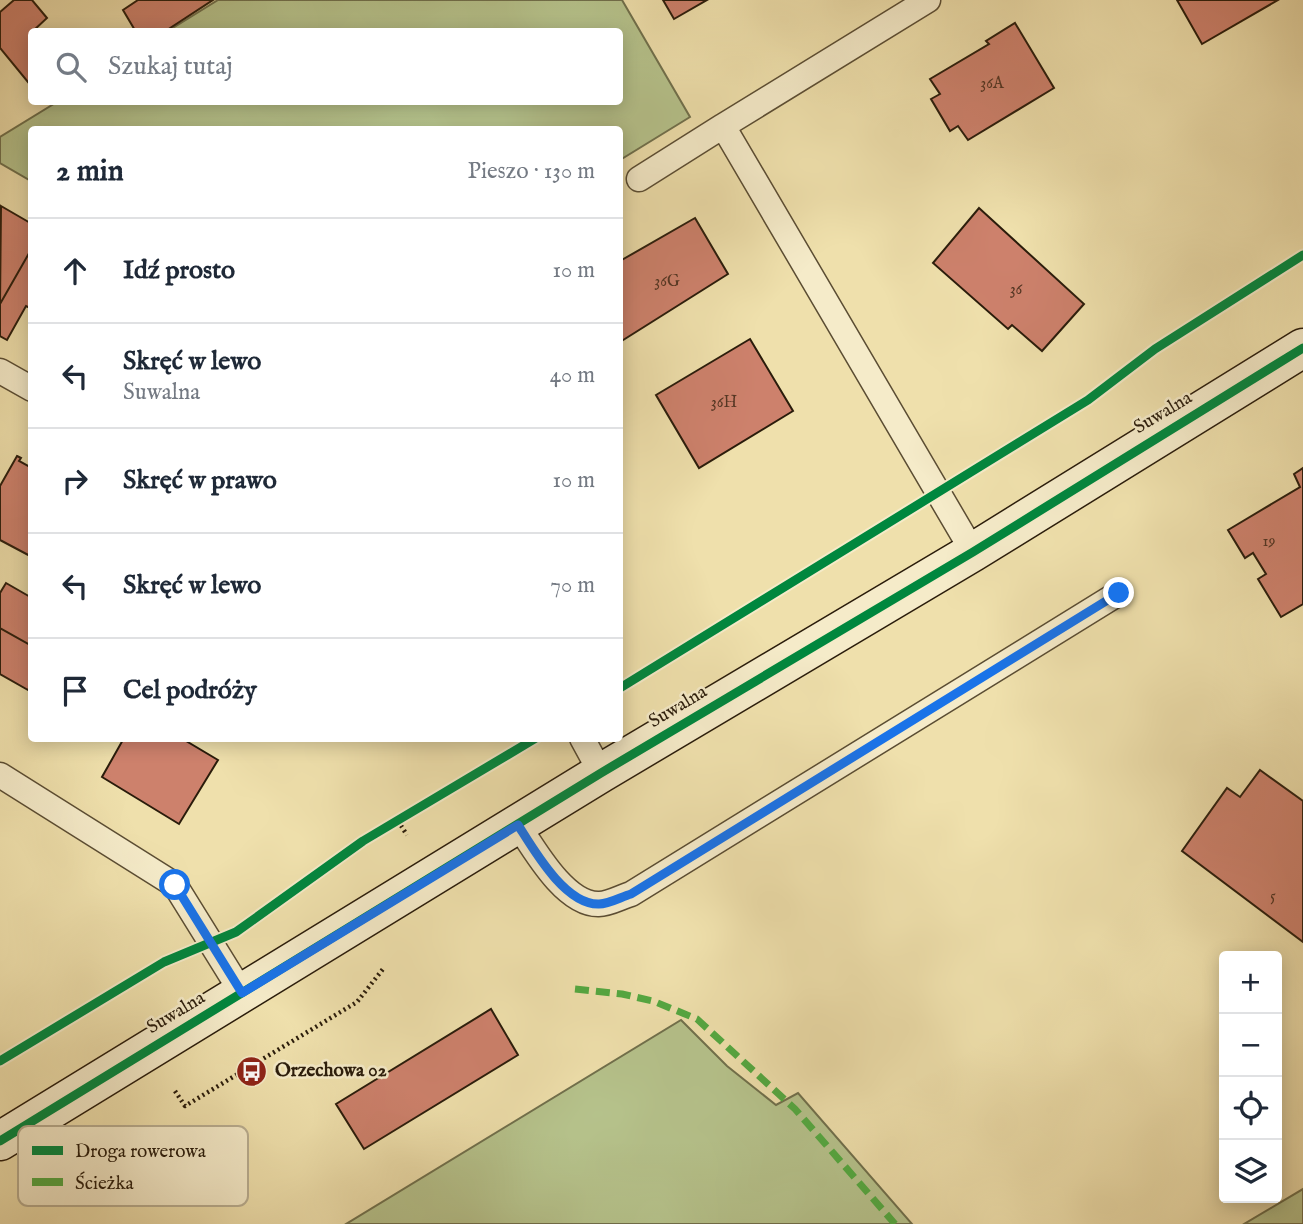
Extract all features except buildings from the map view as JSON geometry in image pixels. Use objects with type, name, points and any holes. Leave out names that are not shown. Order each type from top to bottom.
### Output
[{"type":"street","name":"Suwalna","points":[[25,1126],[600,773],[973,552],[1303,348]]},
{"type":"street","name":"Suwalna","points":[[0,1141],[18,1130]]},
{"type":"lane","points":[[639,178],[928,0]]},
{"type":"lane","points":[[723,126],[973,552]]},
{"type":"lane","points":[[0,371],[28,387]]},
{"type":"lane","points":[[518,825],[545,866],[582,901],[600,905],[631,894],[1119,593]]},
{"type":"lane","points":[[584,742],[600,773]]},
{"type":"lane","points":[[0,775],[175,885],[242,993]]},
{"type":"path","points":[[185,1106],[358,1002],[384,968]]},
{"type":"green space","points":[[218,0],[622,0],[690,117],[623,158],[623,126],[28,126],[28,179],[0,163],[0,137],[52,105],[623,105],[623,28],[173,28]]},
{"type":"green space","points":[[681,1020],[727,1066],[776,1105],[798,1093],[912,1224],[346,1224]]},
{"type":"green space","points":[[1303,1189],[1303,1224],[1244,1224],[1282,1203]]},
{"type":"marked path","points":[[575,989],[622,994],[653,1001],[697,1019],[795,1109],[895,1224]]},
{"type":"cycle path","points":[[623,686],[1088,400],[1155,349],[1303,255]]},
{"type":"cycle path","points":[[24,1126],[601,773],[973,552],[1303,348]]},
{"type":"cycle path","points":[[0,1061],[164,962],[236,932],[363,841],[529,742]]},
{"type":"cycle path","points":[[0,1141],[18,1130]]},
{"type":"place","name":"Orzechowa 02","points":[[252,1071]]},
{"type":"route","points":[[175,885],[242,993],[518,825],[545,866],[571,893],[582,901],[600,905],[631,894],[1119,593]]}]
